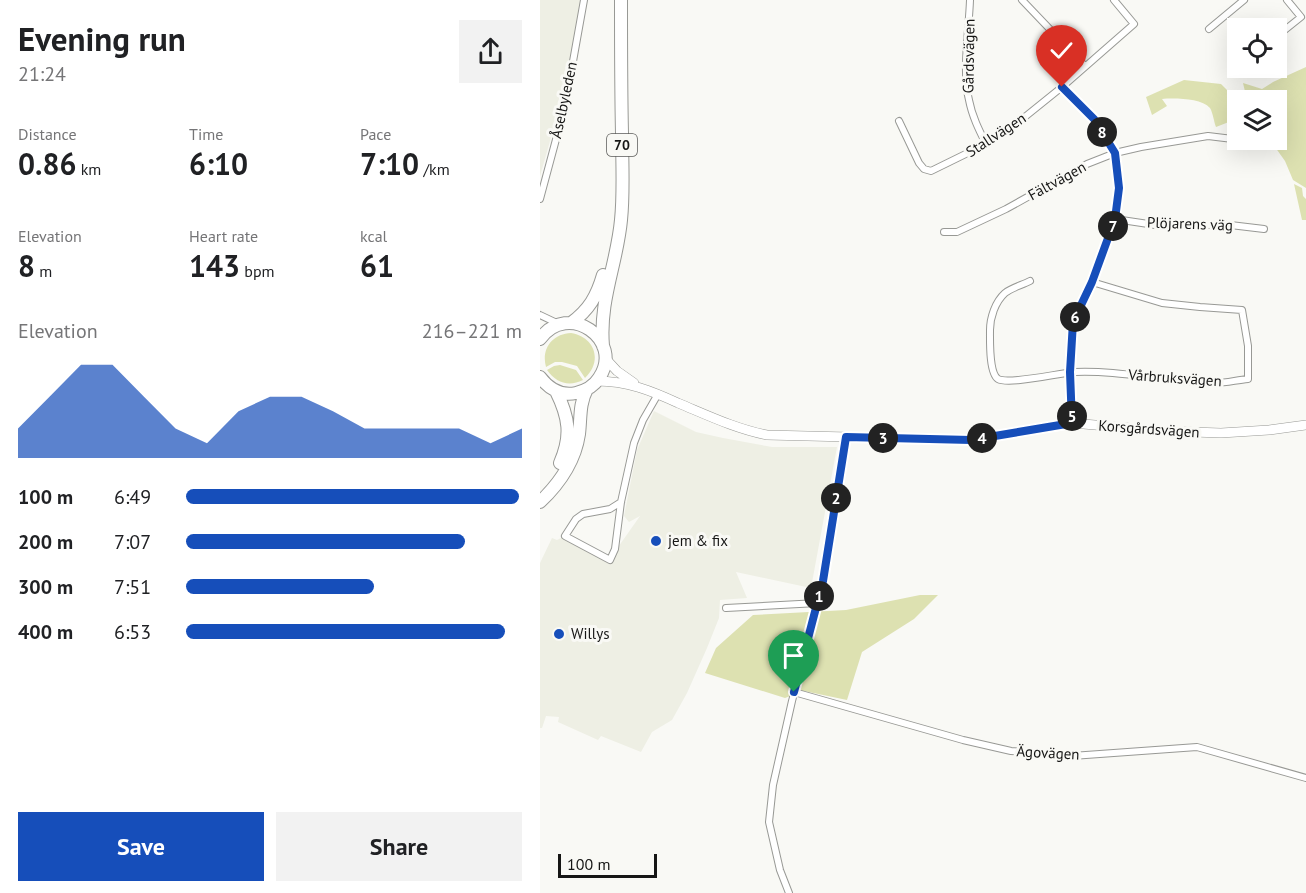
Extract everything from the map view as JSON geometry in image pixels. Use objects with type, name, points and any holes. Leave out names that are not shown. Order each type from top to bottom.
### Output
[{"type":"highway","name":"70","points":[[540,339],[550,329],[566,324],[585,312],[593,302],[610,244],[614,181],[613,0]]},
{"type":"highway","name":"70","points":[[540,502],[562,477],[572,458],[578,437],[581,402],[603,370],[603,308],[615,258],[621,219],[621,0]]},
{"type":"highway","points":[[566,324],[583,325],[593,332],[604,352]]},
{"type":"highway","points":[[542,381],[556,391],[568,394],[592,385]]},
{"type":"highway","points":[[540,491],[555,472],[566,450],[568,425],[556,391]]},
{"type":"street","name":"Åselbyleden","points":[[540,199],[565,106],[584,0]]},
{"type":"street","name":"Gårdsvägen","points":[[970,0],[966,75],[968,98],[986,144]]},
{"type":"street","points":[[1022,0],[1085,66]]},
{"type":"street","name":"Stallvägen","points":[[899,121],[919,163],[924,169],[931,171],[986,144],[1062,87],[1134,24],[1114,0]]},
{"type":"street","points":[[1209,29],[1244,0]]},
{"type":"street","points":[[1287,0],[1304,17],[1287,29]]},
{"type":"street","points":[[1062,87],[1094,119],[1115,153],[1119,188],[1115,219],[1092,282],[1073,322],[1070,372],[1072,423]]},
{"type":"street","name":"Fältvägen","points":[[944,232],[957,232],[1024,200],[1087,164],[1115,153],[1208,136],[1227,138]]},
{"type":"street","name":"Plöjarens väg","points":[[1115,219],[1155,225],[1222,224],[1264,229]]},
{"type":"street","points":[[1030,281],[1005,293],[994,308],[990,327],[994,375],[1000,380],[1010,381],[1070,372]]},
{"type":"street","name":"Vårbruksvägen","points":[[1070,372],[1090,371],[1217,383],[1248,379],[1248,346],[1242,310],[1162,303],[1092,282]]},
{"type":"street","points":[[540,315],[566,324]]},
{"type":"street","name":"Korsgårdsvägen","points":[[604,352],[617,370],[641,387]]},
{"type":"street","name":"Korsgårdsvägen","points":[[592,385],[618,381],[641,387],[750,432],[767,435],[971,440],[1072,423],[1164,431],[1221,433],[1306,425]]},
{"type":"street","points":[[621,502],[610,509],[583,514],[576,519],[565,536],[610,560],[615,549],[621,502],[634,443],[643,420],[658,394]]},
{"type":"street","points":[[789,893],[780,870],[769,822],[772,785],[818,603],[846,437]]},
{"type":"street","points":[[726,608],[818,603]]},
{"type":"street","name":"Ägovägen","points":[[794,692],[963,740],[1011,751],[1072,756],[1197,747],[1306,778]]},
{"type":"shaded area","points":[[540,0],[583,0],[554,127],[540,176]]},
{"type":"shaded area","points":[[654,411],[696,432],[723,438],[772,447],[837,447],[811,588],[736,572],[747,598],[720,600],[719,618],[687,693],[672,720],[652,732],[641,752],[601,736],[598,740],[558,722],[559,717],[546,716],[540,728],[540,563],[552,538],[557,540],[565,536],[609,560],[640,516],[629,522],[624,516],[637,450]]},
{"type":"green space","points":[[1306,67],[1306,188],[1293,180],[1285,161],[1277,150],[1287,150],[1287,90],[1245,90],[1243,83],[1262,89],[1282,78],[1287,78],[1287,76]]},
{"type":"green space","points":[[1184,80],[1221,84],[1227,90],[1227,123],[1216,127],[1210,108],[1194,100],[1162,99],[1167,106],[1152,115],[1146,97]]},
{"type":"green space","points":[[1294,184],[1302,188],[1306,199],[1306,220],[1302,220]]},
{"type":"green space","points":[[571,333],[586,339],[594,351],[594,364],[585,378],[577,366],[555,362],[546,367],[545,354],[553,339]]},
{"type":"green space","points":[[560,365],[576,370],[583,380],[568,383],[554,378],[547,370]]},
{"type":"green space","points":[[920,595],[938,595],[914,619],[862,652],[847,700],[804,691],[785,698],[705,673],[716,648],[753,615],[846,610]]},
{"type":"place","name":"jem & fix","points":[[656,541]]},
{"type":"place","name":"Willys","points":[[559,634]]},
{"type":"route","points":[[794,692],[823,581],[846,437],[971,440],[1072,423],[1070,372],[1073,322],[1092,282],[1115,219],[1119,188],[1115,153],[1094,119],[1062,87]]}]
